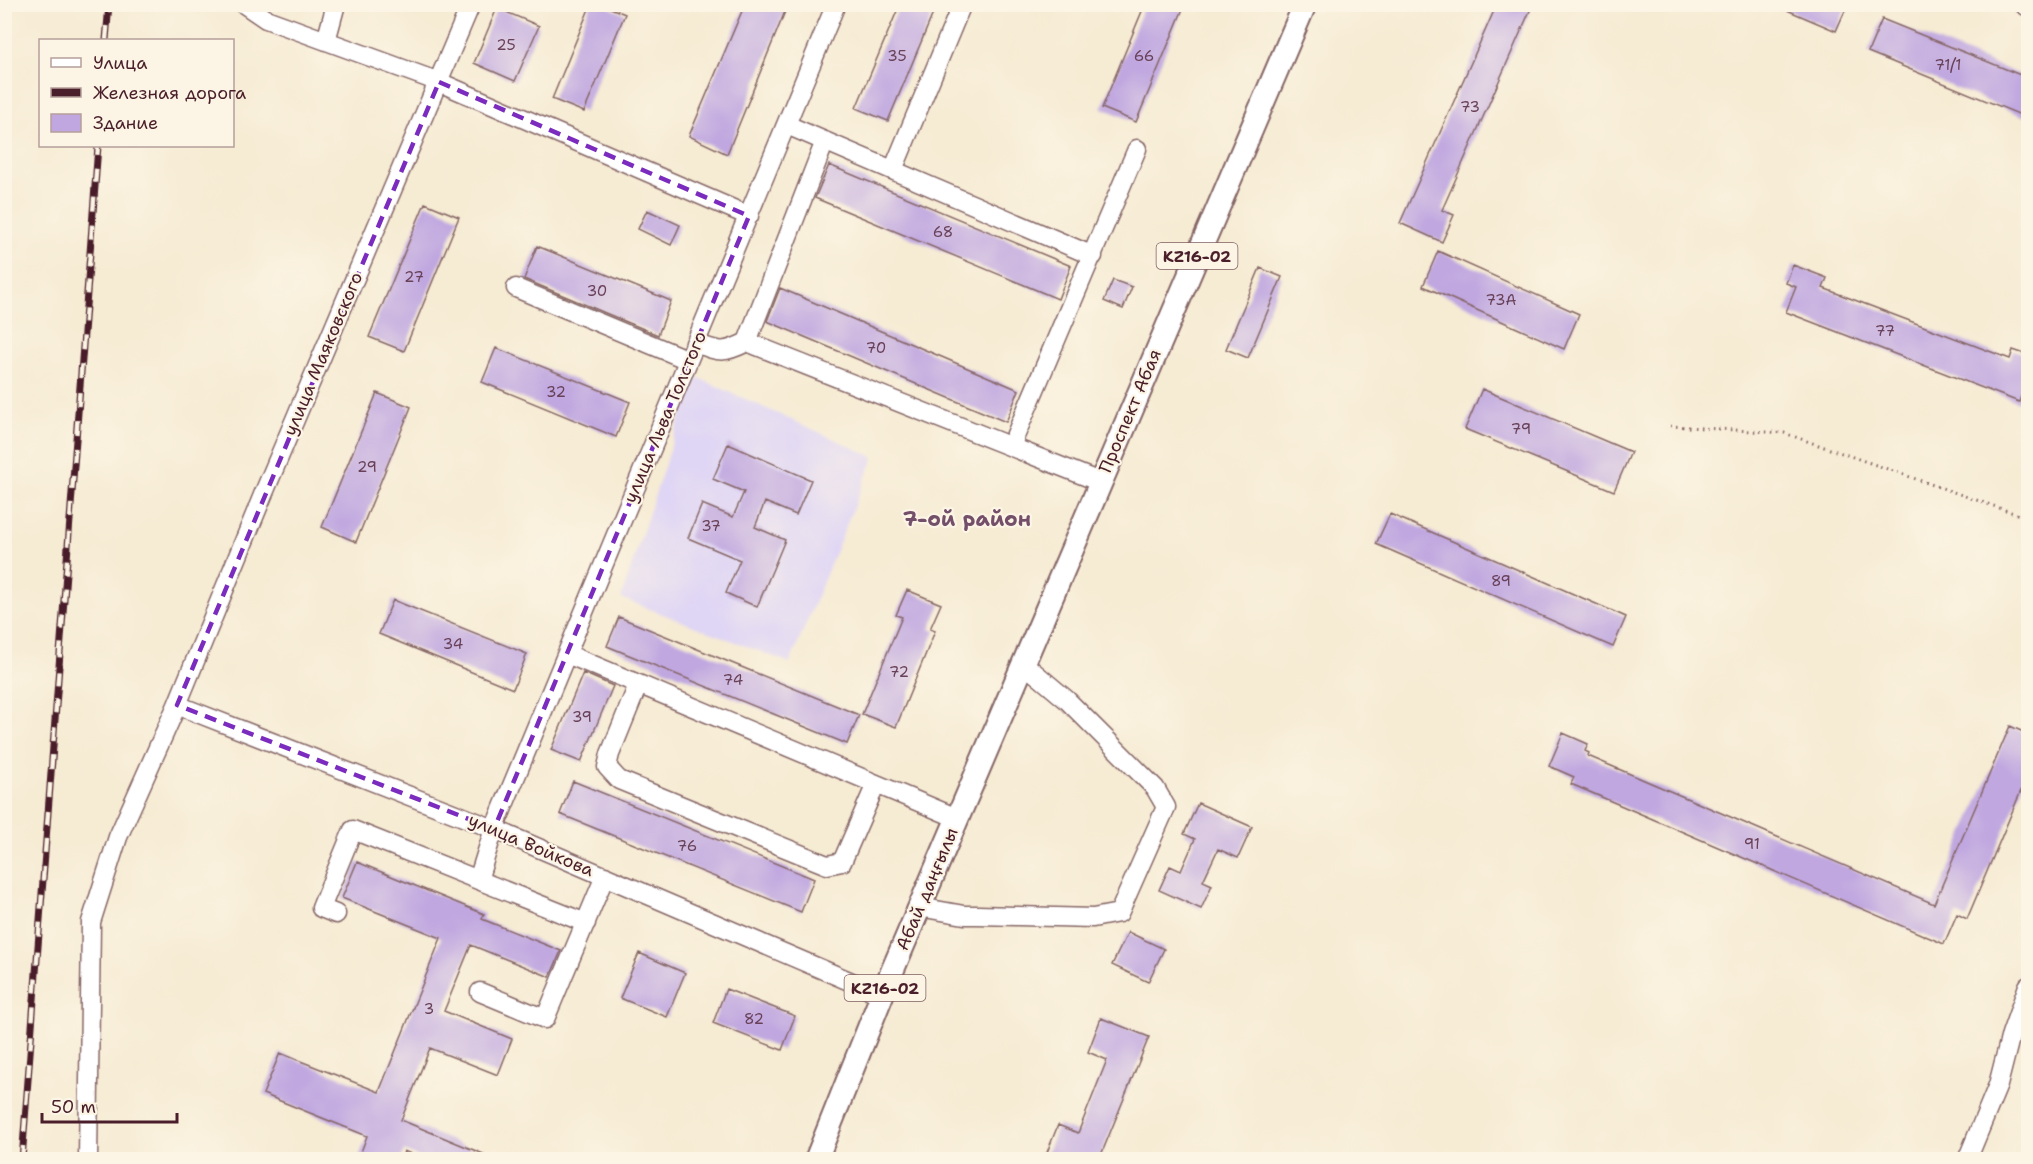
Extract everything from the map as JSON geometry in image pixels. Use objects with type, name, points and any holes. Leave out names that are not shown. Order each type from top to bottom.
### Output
[{"type":"main road","name":"Проспект Абая","points":[[957,818],[1305,4]]},
{"type":"main road","name":"Абай даңғылы","points":[[816,1160],[882,995],[957,818]]},
{"type":"street","points":[[244,4],[266,20],[440,82],[749,216]]},
{"type":"street","points":[[326,41],[336,4]]},
{"type":"street","name":"улица Маяковского","points":[[88,1160],[91,922],[118,837],[177,705],[263,495],[440,82],[471,4]]},
{"type":"street","name":"улица Льва Толстого","points":[[478,880],[494,829],[836,4]]},
{"type":"street","points":[[893,170],[962,4]]},
{"type":"street","points":[[2023,4],[2028,7]]},
{"type":"street","points":[[787,125],[1093,256]]},
{"type":"street","points":[[516,288],[692,352],[720,352],[747,342],[825,141]]},
{"type":"street","points":[[1011,446],[1137,149]]},
{"type":"street","points":[[747,342],[1100,482]]},
{"type":"street","points":[[567,654],[957,818]]},
{"type":"street","points":[[919,907],[971,915],[1093,918],[1119,913],[1166,807],[1155,788],[1057,689],[1023,663]]},
{"type":"street","points":[[638,685],[607,766],[619,780],[827,865],[842,862],[876,784]]},
{"type":"street","name":"улица Войкова","points":[[177,705],[494,829],[882,995]]},
{"type":"street","points":[[336,914],[321,908],[352,830],[585,923]]},
{"type":"street","points":[[480,992],[545,1019],[605,876]]},
{"type":"street","points":[[1967,1160],[1998,1084],[2011,1034],[2028,986]]},
{"type":"path","points":[[1670,426],[1784,433],[2028,518]]},
{"type":"highlighted area","points":[[439,82],[749,216],[494,829],[177,705]]},
{"type":"shaded area","points":[[694,376],[874,457],[790,663],[621,598]]},
{"type":"building","points":[[591,4],[601,4],[625,14],[584,112],[552,99]]},
{"type":"building","points":[[745,4],[788,4],[727,154],[689,136]]},
{"type":"building","points":[[900,4],[937,4],[888,121],[856,108]]},
{"type":"building","points":[[1145,4],[1185,4],[1136,122],[1102,108]]},
{"type":"building","points":[[1497,4],[1533,4],[1442,210],[1454,215],[1442,242],[1400,223]]},
{"type":"building","points":[[1773,4],[1848,4],[1836,31]]},
{"type":"building","points":[[497,8],[539,26],[515,81],[474,63]]},
{"type":"building","points":[[1882,19],[2028,78],[2028,118],[1868,52]]},
{"type":"building","points":[[829,165],[1071,266],[1058,299],[815,198]]},
{"type":"building","points":[[425,203],[459,217],[404,351],[369,337]]},
{"type":"building","points":[[647,210],[680,225],[671,245],[638,229]]},
{"type":"building","points":[[537,246],[671,301],[658,335],[524,279]]},
{"type":"building","points":[[1438,251],[1579,314],[1564,349],[1423,286]]},
{"type":"building","points":[[1793,265],[1827,278],[1823,288],[2010,359],[2013,350],[2028,355],[2028,378],[2019,402],[1786,312],[1796,287],[1786,283]]},
{"type":"building","points":[[1260,268],[1282,277],[1248,358],[1226,349]]},
{"type":"building","points":[[1113,280],[1132,287],[1123,309],[1104,301]]},
{"type":"building","points":[[780,288],[1019,390],[1006,422],[767,321]]},
{"type":"building","points":[[496,348],[630,402],[616,437],[482,382]]},
{"type":"building","points":[[1482,389],[1631,452],[1614,491],[1465,429]]},
{"type":"building","points":[[377,393],[411,407],[356,542],[322,527]]},
{"type":"building","points":[[728,444],[811,480],[796,515],[765,502],[755,527],[785,540],[757,607],[726,593],[740,560],[688,538],[702,504],[733,517],[744,492],[713,479]]},
{"type":"building","points":[[1390,514],[1626,617],[1613,647],[1376,544]]},
{"type":"building","points":[[907,590],[941,604],[930,629],[935,631],[896,727],[862,714],[902,617],[896,615]]},
{"type":"building","points":[[393,600],[527,654],[513,689],[379,634]]},
{"type":"building","points":[[619,617],[859,715],[847,744],[607,646]]},
{"type":"building","points":[[583,673],[613,686],[581,762],[551,750]]},
{"type":"building","points":[[2010,726],[2028,734],[2028,774],[1967,919],[1957,914],[1944,944],[1571,784],[1574,777],[1549,766],[1563,733],[1588,744],[1585,751],[1589,753],[1588,756],[1934,904]]},
{"type":"building","points":[[573,781],[814,879],[801,912],[560,814]]},
{"type":"building","points":[[1198,803],[1252,827],[1238,858],[1218,849],[1203,881],[1212,885],[1201,909],[1159,890],[1170,866],[1181,871],[1195,839],[1184,834]]},
{"type":"building","points":[[357,862],[484,914],[482,919],[561,951],[550,977],[471,945],[444,1011],[512,1039],[498,1075],[430,1048],[401,1120],[498,1160],[425,1160],[404,1151],[401,1160],[358,1160],[367,1136],[263,1094],[280,1053],[379,1092],[441,938],[342,898]]},
{"type":"building","points":[[1128,932],[1164,949],[1148,982],[1112,965]]},
{"type":"building","points":[[639,953],[685,973],[667,1017],[620,998]]},
{"type":"building","points":[[726,989],[795,1016],[782,1050],[713,1023]]},
{"type":"building","points":[[1101,1018],[1149,1037],[1099,1160],[1044,1160],[1058,1125],[1078,1133],[1107,1060],[1088,1052]]},
{"type":"railway","points":[[106,39],[109,4]]},
{"type":"railway","points":[[22,1160],[98,147]]},
{"type":"district","name":"7-ой район","points":[[967,519]]}]
